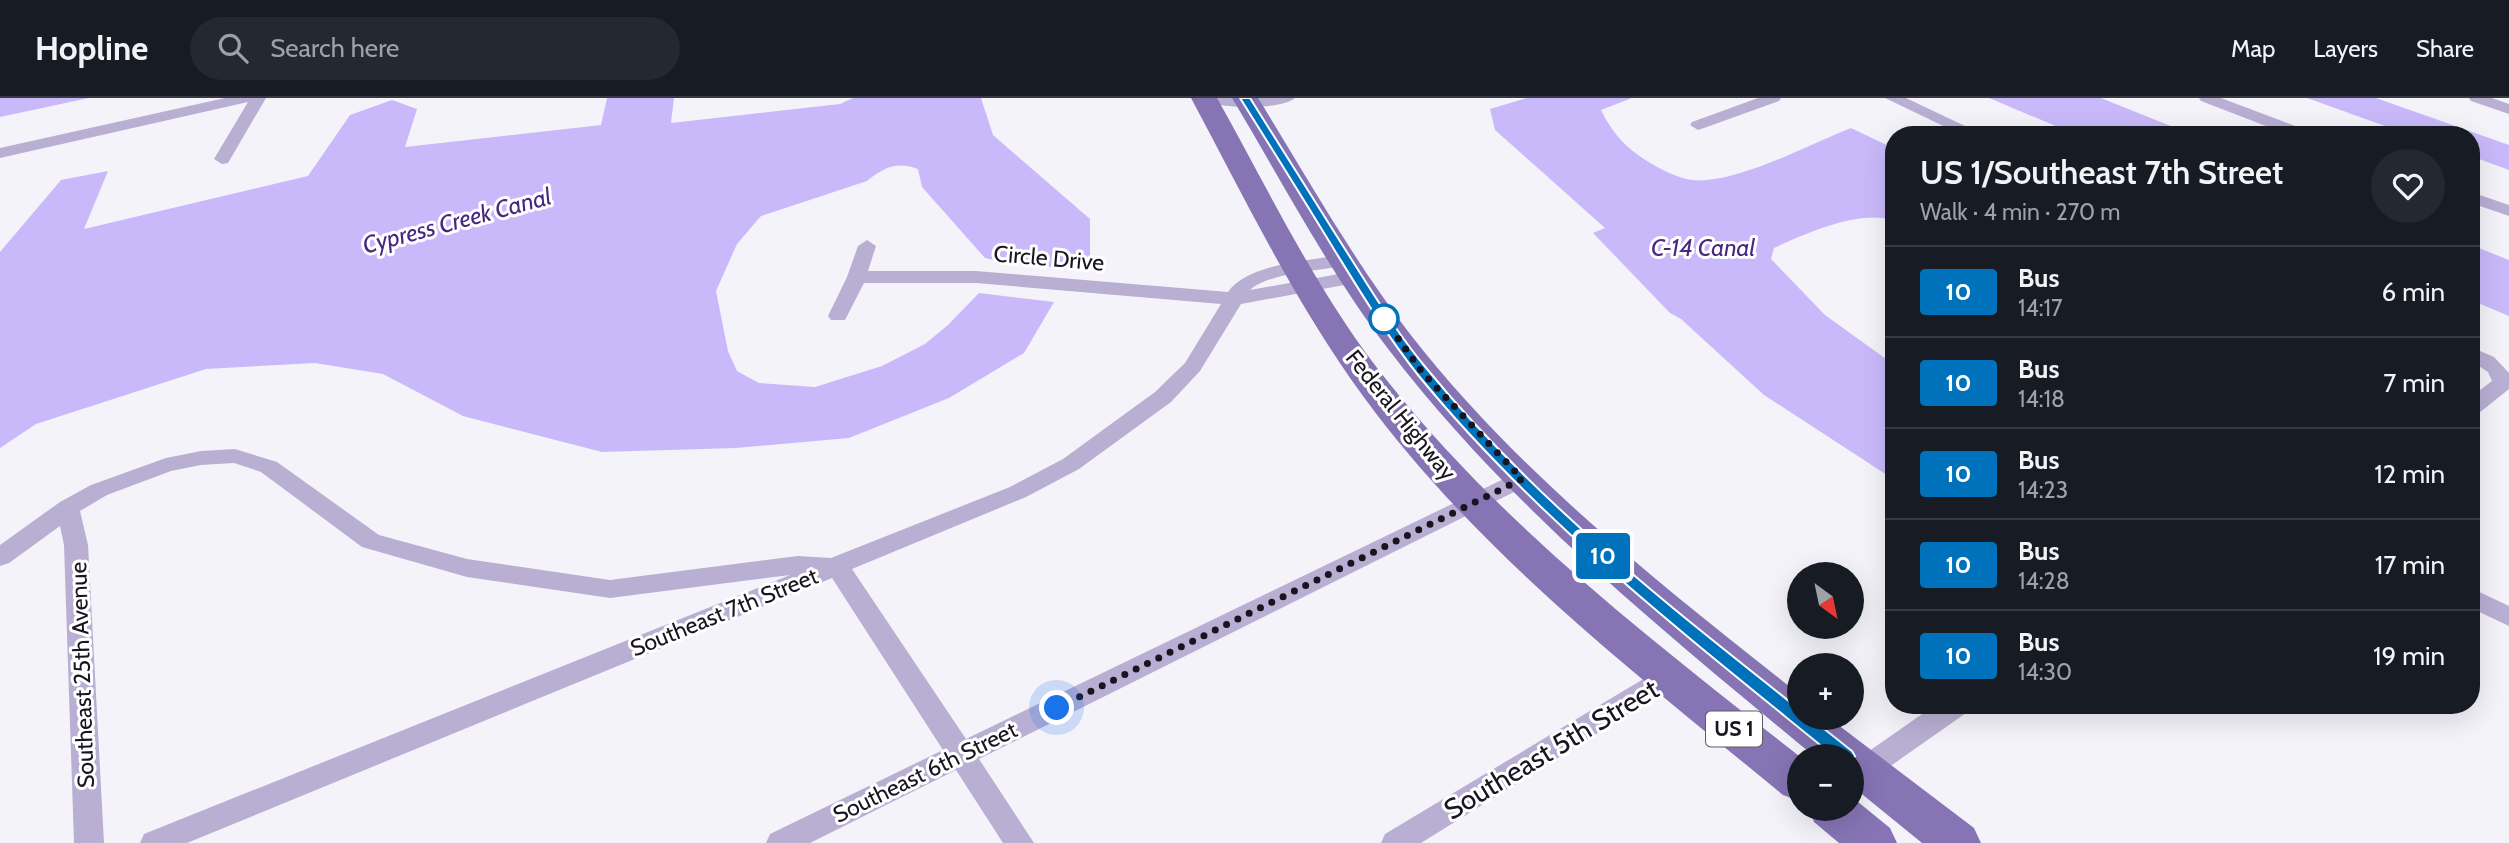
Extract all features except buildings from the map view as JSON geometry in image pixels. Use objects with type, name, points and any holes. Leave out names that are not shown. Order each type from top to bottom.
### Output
[{"type":"main road","name":"Federal Highway","points":[[1206,98],[1332,326],[1376,389],[1417,440],[1475,503],[1563,586],[1787,772]]},
{"type":"main road","name":"Federal Highway","points":[[1247,100],[1350,269],[1422,372],[1522,479],[1634,585],[1826,744]]},
{"type":"main road","name":"Federal Highway","points":[[1864,774],[1956,843]]},
{"type":"main road","points":[[1847,821],[1873,843]]},
{"type":"street","points":[[0,153],[246,98]]},
{"type":"street","points":[[222,159],[258,98]]},
{"type":"street","points":[[1206,98],[1287,98]]},
{"type":"street","points":[[1698,125],[1773,98]]},
{"type":"street","points":[[1893,98],[1956,126]]},
{"type":"street","points":[[2207,98],[2281,126]]},
{"type":"street","points":[[2477,98],[2509,108]]},
{"type":"street","points":[[2480,200],[2509,211]]},
{"type":"street","points":[[838,316],[857,276],[867,246]]},
{"type":"street","points":[[1236,299],[1303,277],[1350,269]]},
{"type":"street","name":"Circle Drive","points":[[857,276],[976,277],[1236,299]]},
{"type":"street","name":"Southeast 7th Street","points":[[155,843],[1017,492],[1071,464],[1121,430],[1173,387],[1193,367],[1236,299]]},
{"type":"street","points":[[2480,358],[2500,371],[2503,383],[2480,401]]},
{"type":"street","points":[[0,557],[68,508],[99,490],[166,465],[201,458],[235,456],[269,467],[371,541],[467,568],[610,589],[797,565],[837,566],[1019,843]]},
{"type":"street","name":"Southeast 6th Street","points":[[781,843],[1522,479]]},
{"type":"street","name":"Southeast 25th Avenue","points":[[68,508],[76,545],[89,843]]},
{"type":"street","points":[[2480,602],[2509,617]]},
{"type":"street","name":"Southeast 5th Street","points":[[1396,843],[1669,676]]},
{"type":"street","points":[[1864,759],[1941,714]]},
{"type":"water","points":[[0,98],[89,98],[0,117]]},
{"type":"water","name":"Cypress Creek Canal","points":[[607,98],[674,98],[671,123],[840,104],[853,98],[981,98],[993,135],[1090,219],[1090,270],[1012,264],[985,258],[922,187],[918,169],[897,166],[879,172],[867,181],[761,216],[737,244],[716,291],[728,351],[737,371],[759,383],[815,387],[882,366],[925,344],[979,293],[1054,302],[1024,353],[949,398],[849,438],[736,448],[602,452],[463,416],[383,374],[315,363],[206,369],[36,424],[0,448],[0,252],[61,180],[108,171],[84,229],[308,176],[350,115],[392,100],[417,109],[405,147],[601,125]]},
{"type":"water","name":"C-14 Canal","points":[[1527,98],[1632,98],[1601,110],[1615,133],[1632,151],[1647,161],[1669,173],[1692,180],[1709,180],[1750,170],[1851,128],[1885,144],[1885,219],[1866,218],[1834,224],[1774,248],[1771,259],[1825,315],[1885,358],[1885,474],[1764,395],[1681,319],[1670,313],[1593,233],[1605,228],[1495,130],[1490,109]]},
{"type":"water","points":[[1989,98],[2101,98],[2171,126],[2056,126]]},
{"type":"water","points":[[2307,98],[2376,98],[2455,126],[2385,126]]},
{"type":"water","points":[[2480,135],[2509,145],[2509,170],[2480,159]]},
{"type":"water","points":[[2480,249],[2509,260],[2509,316],[2480,304]]},
{"type":"bus line","name":"10","points":[[1245,98],[1345,260],[1422,372],[1522,479],[1634,585],[1831,744]]},
{"type":"route","points":[[1057,708],[1522,479],[1422,372],[1380,313],[1384,319]]}]
